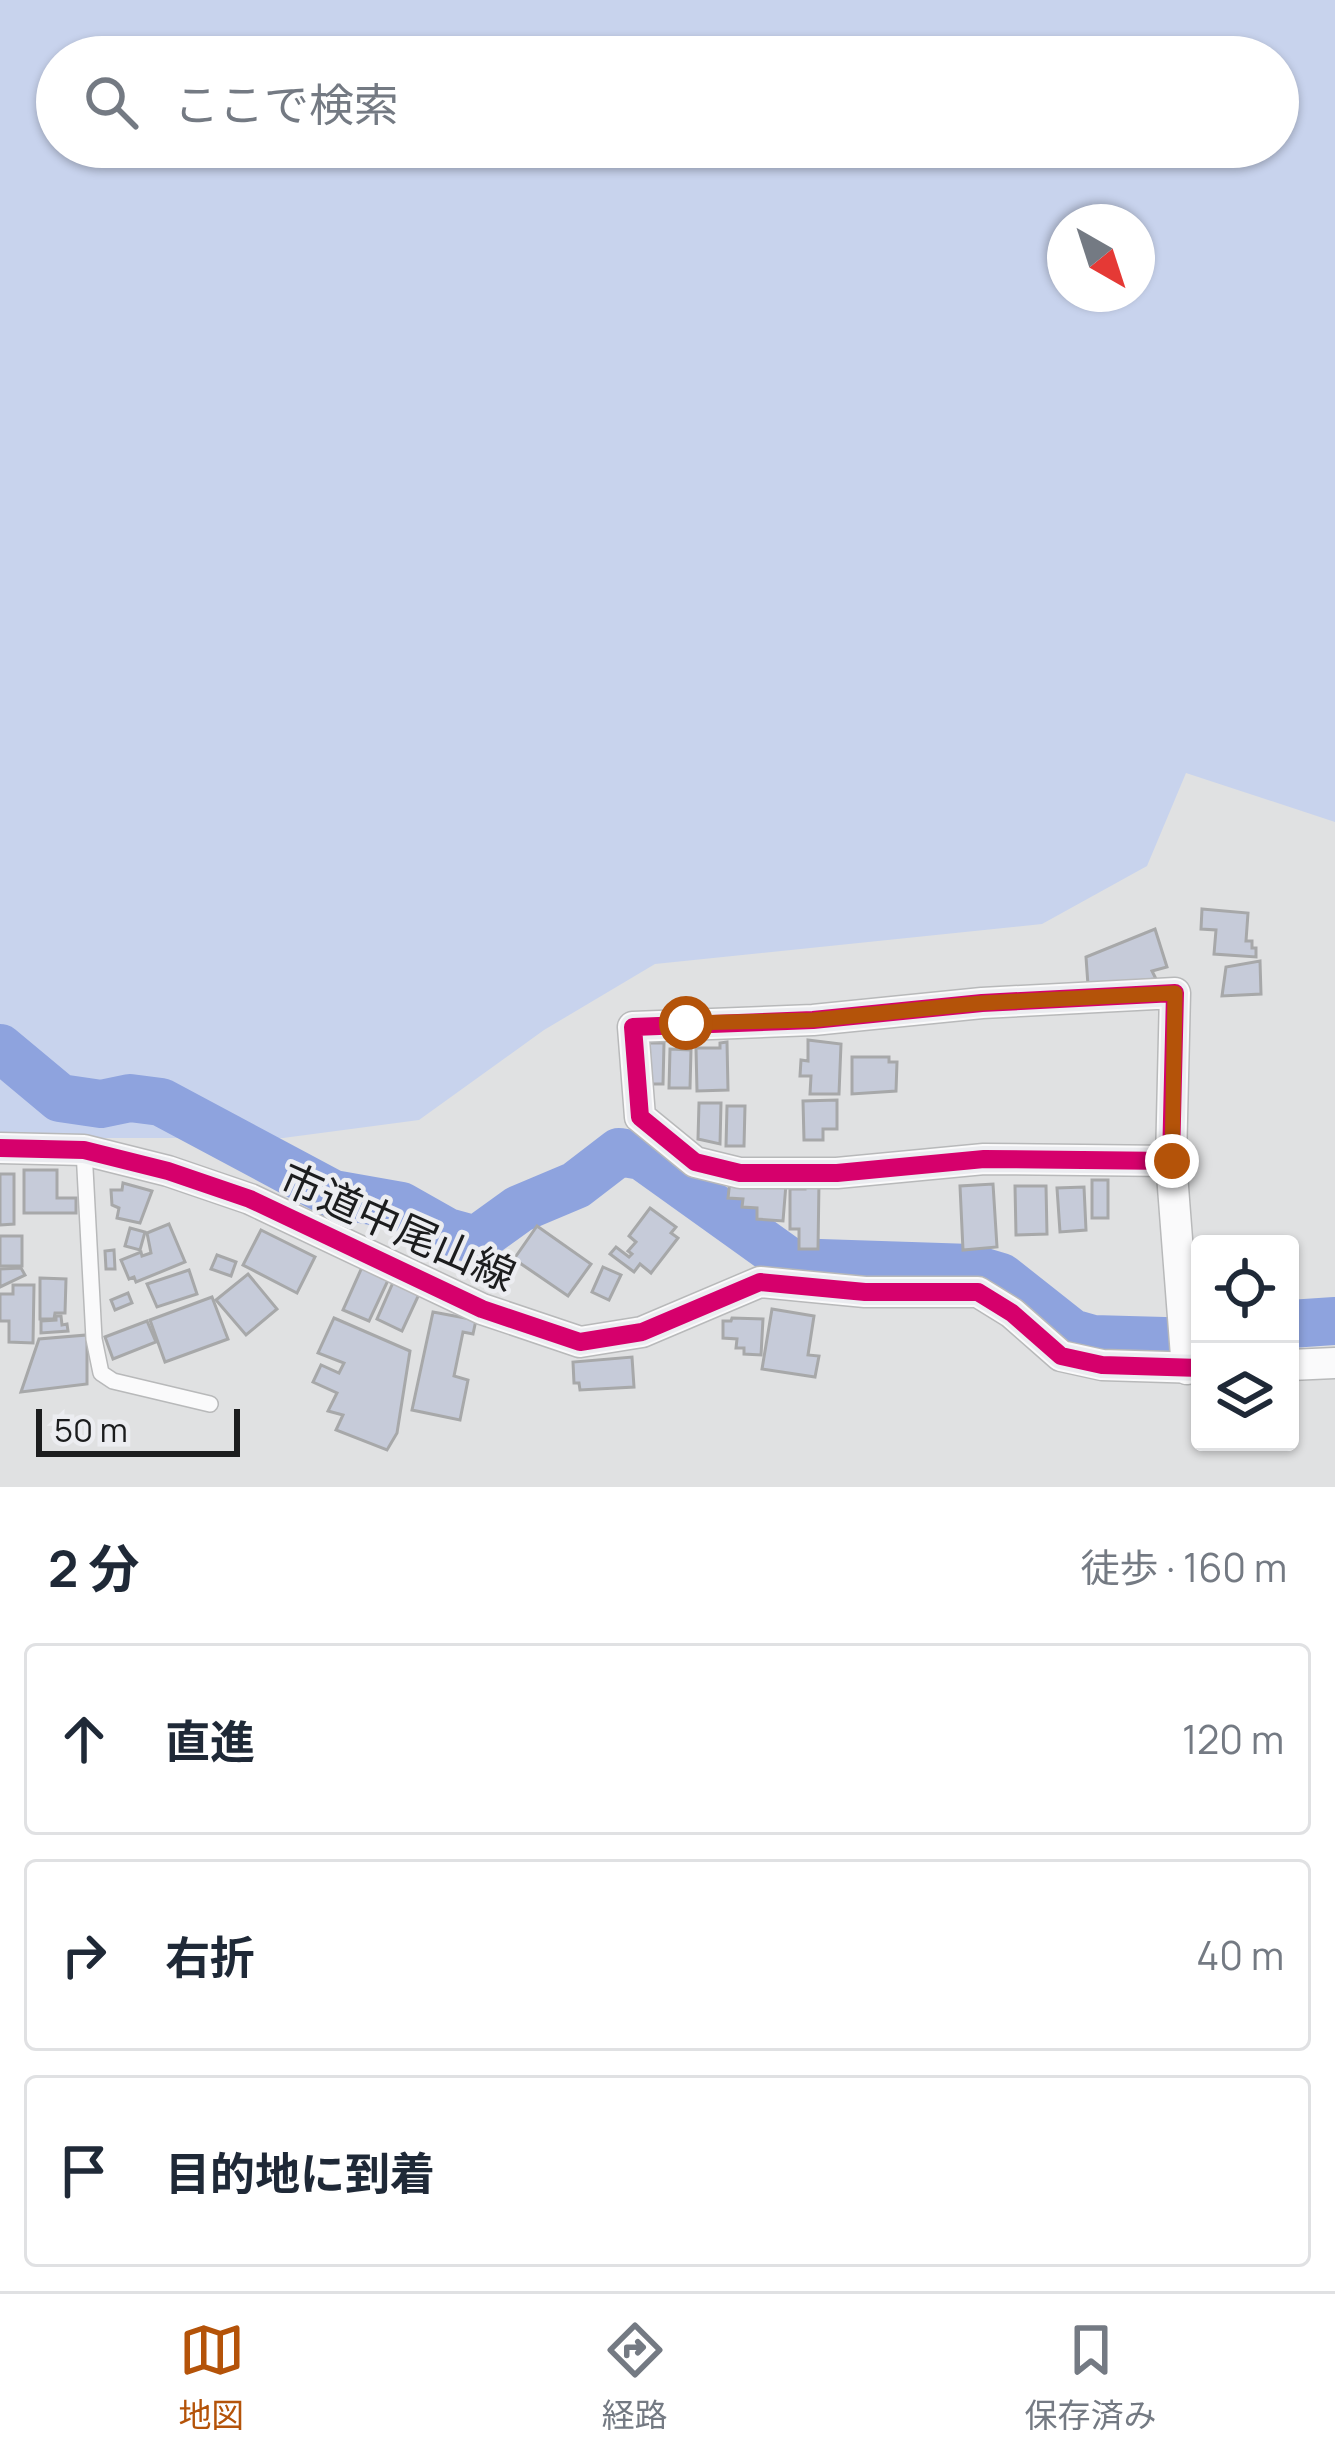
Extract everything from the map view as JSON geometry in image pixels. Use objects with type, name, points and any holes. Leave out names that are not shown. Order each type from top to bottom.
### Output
[{"type":"street","points":[[1172,1161],[984,1159],[837,1173],[740,1172],[695,1162],[640,1117],[633,1027],[813,1020],[982,1003],[1175,993],[1172,1161],[1190,1357]]},
{"type":"street","name":"市道中尾山線","points":[[0,1148],[84,1150],[250,1199],[482,1309],[580,1342],[642,1332],[760,1282],[865,1292],[978,1292],[1012,1312],[1061,1356],[1102,1365],[1190,1357]]},
{"type":"street","points":[[1299,1365],[1335,1364]]},
{"type":"lane","points":[[84,1150],[94,1339],[101,1373],[113,1382],[210,1404]]},
{"type":"shaded area","points":[[0,0],[1335,0],[1335,822],[1186,773],[1147,866],[1042,924],[655,964],[544,1030],[419,1120],[283,1138],[0,1138]]},
{"type":"building","points":[[1202,909],[1248,913],[1246,941],[1252,941],[1256,957],[1214,954],[1216,930],[1201,929]]},
{"type":"building","points":[[1155,929],[1167,967],[1152,971],[1156,979],[1088,985],[1086,957]]},
{"type":"building","points":[[1260,961],[1261,994],[1222,996],[1226,967]]},
{"type":"building","points":[[808,1040],[841,1044],[839,1094],[810,1094],[811,1076],[800,1076],[801,1060],[808,1061]]},
{"type":"building","points":[[727,1042],[728,1090],[697,1091],[696,1048],[720,1048],[720,1043]]},
{"type":"building","points":[[645,1043],[664,1043],[663,1084],[645,1084]]},
{"type":"building","points":[[670,1049],[691,1050],[690,1088],[669,1088]]},
{"type":"building","points":[[852,1057],[889,1057],[889,1062],[897,1062],[896,1091],[852,1094]]},
{"type":"building","points":[[837,1100],[837,1129],[823,1129],[823,1140],[804,1140],[803,1101]]},
{"type":"building","points":[[699,1103],[721,1103],[720,1144],[698,1139]]},
{"type":"building","points":[[727,1106],[745,1106],[744,1146],[726,1146]]},
{"type":"building","points":[[24,1170],[57,1170],[57,1198],[76,1198],[76,1213],[24,1213]]},
{"type":"building","points":[[0,1174],[14,1174],[14,1224],[0,1225]]},
{"type":"building","points":[[730,1180],[786,1184],[783,1221],[757,1219],[757,1208],[742,1207],[743,1199],[728,1198]]},
{"type":"building","points":[[1092,1180],[1108,1180],[1108,1218],[1092,1218]]},
{"type":"building","points":[[805,1182],[819,1182],[818,1249],[799,1249],[799,1229],[790,1229],[790,1189],[805,1189]]},
{"type":"building","points":[[123,1183],[152,1191],[140,1223],[117,1218],[119,1208],[112,1205],[111,1190],[122,1190]]},
{"type":"building","points":[[993,1184],[997,1247],[963,1250],[960,1186]]},
{"type":"building","points":[[1015,1186],[1046,1186],[1047,1234],[1016,1235]]},
{"type":"building","points":[[1084,1187],[1086,1230],[1060,1232],[1057,1188]]},
{"type":"building","points":[[650,1208],[676,1227],[671,1233],[678,1238],[651,1273],[640,1264],[634,1272],[610,1254],[616,1247],[629,1257],[632,1254],[628,1251],[636,1242],[629,1236]]},
{"type":"building","points":[[169,1224],[185,1262],[136,1282],[134,1277],[129,1279],[121,1260],[151,1253],[147,1233]]},
{"type":"building","points":[[537,1226],[591,1264],[568,1296],[514,1259]]},
{"type":"building","points":[[130,1228],[145,1232],[140,1250],[125,1246]]},
{"type":"building","points":[[261,1230],[315,1257],[297,1293],[243,1265]]},
{"type":"building","points":[[0,1236],[22,1236],[22,1266],[0,1266]]},
{"type":"building","points":[[114,1250],[115,1269],[106,1269],[105,1251]]},
{"type":"building","points":[[217,1255],[236,1262],[231,1276],[211,1269]]},
{"type":"building","points":[[363,1265],[390,1276],[369,1321],[343,1310]]},
{"type":"building","points":[[603,1267],[621,1275],[609,1300],[592,1292]]},
{"type":"building","points":[[21,1268],[25,1275],[0,1287],[0,1269]]},
{"type":"building","points":[[189,1270],[197,1294],[157,1307],[147,1284]]},
{"type":"building","points":[[248,1274],[277,1309],[246,1335],[216,1300]]},
{"type":"building","points":[[40,1278],[66,1279],[65,1313],[55,1313],[54,1319],[40,1319]]},
{"type":"building","points":[[395,1278],[421,1290],[402,1331],[377,1319]]},
{"type":"building","points":[[13,1285],[34,1285],[33,1343],[9,1342],[9,1321],[0,1321],[0,1294],[13,1294]]},
{"type":"building","points":[[128,1293],[132,1303],[115,1310],[111,1300]]},
{"type":"building","points":[[212,1297],[228,1339],[165,1362],[150,1320]]},
{"type":"building","points":[[772,1309],[814,1316],[808,1355],[819,1356],[815,1377],[762,1369]]},
{"type":"building","points":[[433,1312],[476,1320],[473,1334],[463,1332],[454,1376],[468,1380],[460,1420],[412,1410]]},
{"type":"building","points":[[61,1316],[68,1331],[41,1333],[41,1321],[56,1320]]},
{"type":"building","points":[[334,1318],[410,1351],[397,1433],[387,1450],[336,1430],[343,1415],[328,1411],[337,1393],[313,1382],[321,1365],[339,1373],[344,1363],[318,1353]]},
{"type":"building","points":[[763,1319],[761,1355],[744,1354],[744,1348],[736,1348],[737,1339],[723,1338],[723,1321]]},
{"type":"building","points":[[147,1321],[156,1342],[113,1359],[105,1337]]},
{"type":"building","points":[[87,1335],[87,1384],[21,1392],[39,1339]]},
{"type":"building","points":[[632,1357],[634,1387],[580,1390],[579,1383],[574,1383],[573,1362]]},
{"type":"waterway","points":[[0,1048],[60,1098],[101,1104],[130,1098],[161,1102],[333,1194],[401,1206],[447,1232],[476,1240],[519,1209],[576,1185],[619,1152],[642,1156],[790,1262],[971,1268],[1001,1277],[1072,1333],[1093,1339],[1191,1342]]},
{"type":"waterway","points":[[1299,1323],[1335,1321]]},
{"type":"cycle path","points":[[1175,993],[1171,1161],[984,1159],[837,1173],[740,1173],[695,1162],[640,1117],[633,1027],[813,1020],[982,1003],[1175,993]]},
{"type":"cycle path","points":[[0,1148],[84,1150],[168,1171],[250,1199],[482,1309],[580,1342],[642,1332],[760,1282],[865,1292],[978,1292],[1012,1313],[1061,1356],[1102,1365],[1191,1368]]},
{"type":"route","points":[[686,1023],[813,1020],[982,1003],[1175,993],[1172,1161]]}]
